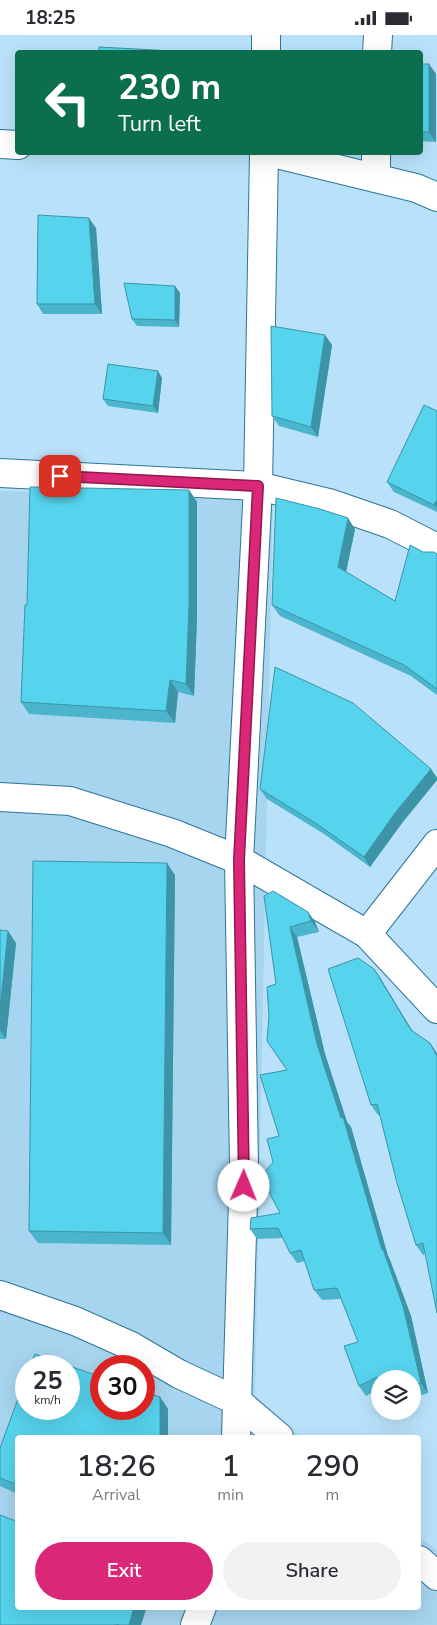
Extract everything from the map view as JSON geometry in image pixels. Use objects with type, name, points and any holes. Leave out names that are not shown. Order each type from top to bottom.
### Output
[{"type":"street","points":[[266,35],[266,50]]},
{"type":"street","points":[[378,35],[378,50]]},
{"type":"street","points":[[0,144],[15,145]]},
{"type":"street","points":[[236,1435],[244,1166],[239,860],[258,486],[264,155]]},
{"type":"street","points":[[289,155],[376,165],[416,188],[437,197]]},
{"type":"street","points":[[0,473],[258,486],[329,503],[390,524],[437,548]]},
{"type":"street","points":[[0,797],[70,801],[172,833],[239,860],[367,934],[437,1009]]},
{"type":"street","points":[[367,934],[437,844]]},
{"type":"street","points":[[0,1295],[76,1321],[131,1346],[179,1374],[237,1401],[277,1435]]},
{"type":"street","points":[[421,1562],[437,1577]]},
{"type":"street","points":[[195,1625],[201,1610]]},
{"type":"shaded area","points":[[0,491],[273,496],[255,1399],[299,1435],[15,1435],[15,1610],[421,1610],[421,1538],[437,1551],[437,1625],[0,1625]]},
{"type":"building","points":[[99,47],[154,50],[99,50]]},
{"type":"building","points":[[423,64],[429,64],[429,132],[423,132]]},
{"type":"building","points":[[38,215],[89,218],[95,304],[37,304]]},
{"type":"building","points":[[124,283],[175,286],[175,320],[132,319]]},
{"type":"building","points":[[271,326],[325,335],[311,427],[272,416]]},
{"type":"building","points":[[108,364],[158,371],[153,406],[103,399]]},
{"type":"building","points":[[424,405],[437,411],[437,499],[434,505],[387,482]]},
{"type":"building","points":[[30,487],[189,490],[189,606],[186,684],[170,680],[166,711],[21,702],[25,605],[27,605]]},
{"type":"building","points":[[276,498],[348,518],[338,567],[395,601],[410,545],[423,552],[434,552],[437,554],[437,689],[404,665],[272,605]]},
{"type":"building","points":[[275,667],[353,703],[431,769],[395,813],[364,857],[317,824],[260,789]]},
{"type":"building","points":[[33,861],[167,863],[163,1233],[29,1231]]},
{"type":"building","points":[[273,891],[308,912],[311,921],[290,927],[317,1044],[341,1118],[343,1117],[382,1250],[403,1306],[418,1370],[371,1370],[371,1380],[359,1386],[344,1346],[358,1342],[337,1288],[314,1290],[301,1250],[290,1253],[278,1228],[250,1229],[251,1218],[280,1213],[261,1177],[273,1162],[267,1139],[279,1136],[260,1075],[287,1070],[267,1041],[269,1016],[267,987],[276,984],[264,896]]},
{"type":"building","points":[[0,930],[8,931],[0,1009]]},
{"type":"building","points":[[358,958],[374,969],[411,1030],[430,1043],[437,1056],[437,1313],[423,1243],[416,1245],[397,1183],[377,1104],[371,1105],[328,969]]},
{"type":"building","points":[[80,1370],[90,1373],[90,1420],[155,1420],[155,1395],[160,1397],[160,1435],[15,1435],[15,1484],[0,1478],[0,1448],[15,1407],[15,1420],[80,1420]]},
{"type":"building","points":[[0,1515],[15,1521],[15,1610],[133,1610],[129,1625],[0,1625]]},
{"type":"route","points":[[60,476],[258,486],[239,860],[244,1186]]}]
